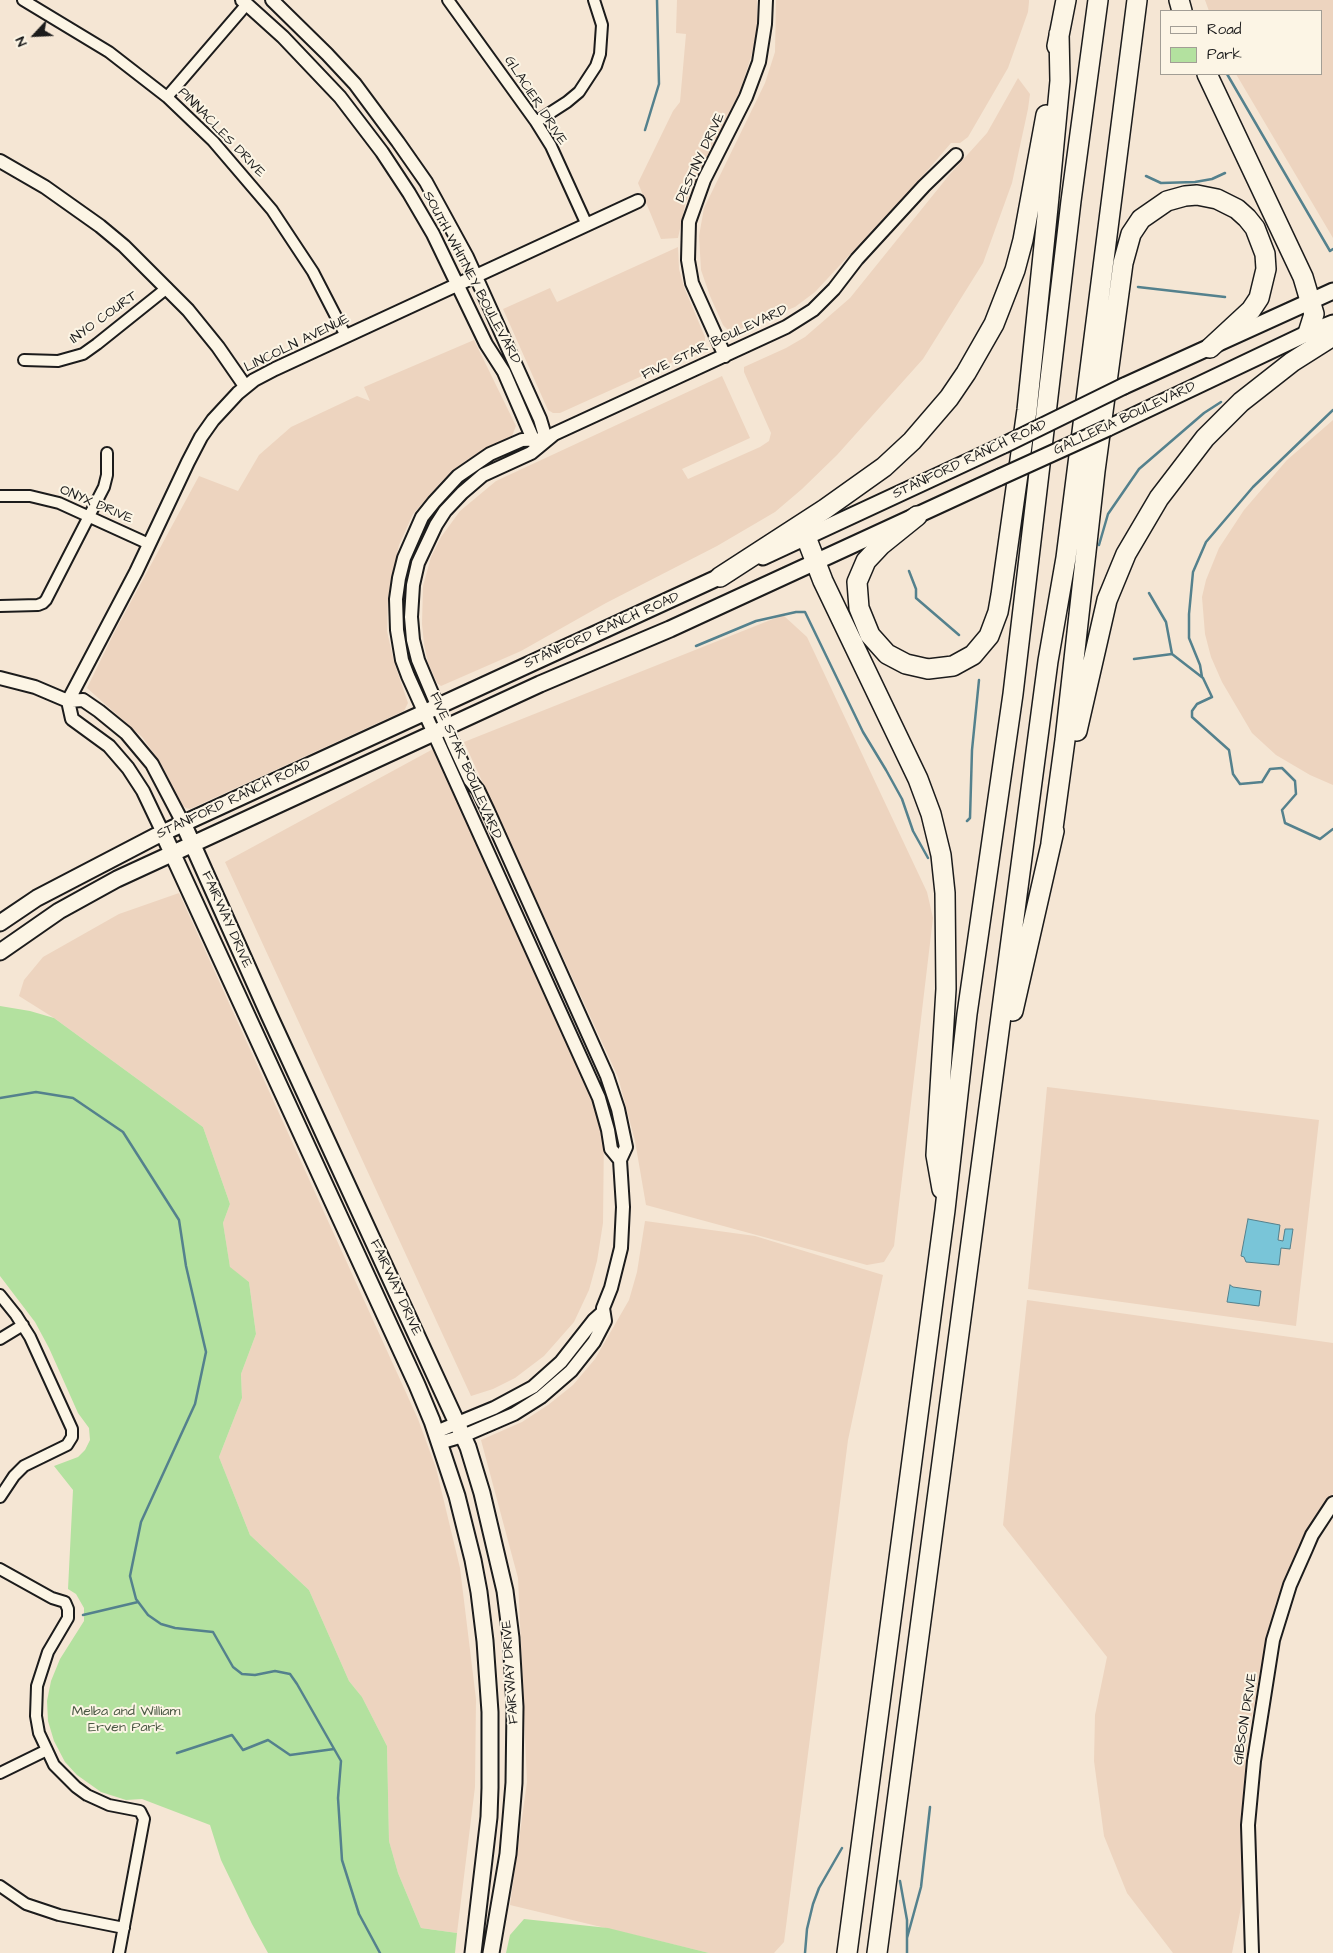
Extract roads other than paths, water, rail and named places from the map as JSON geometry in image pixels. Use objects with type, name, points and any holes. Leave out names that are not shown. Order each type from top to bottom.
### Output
[{"type":"highway","points":[[720,576],[831,505],[884,467],[934,417],[966,373],[994,324],[1020,255],[1066,0]]},
{"type":"highway","points":[[846,1953],[945,1210],[967,1014],[1013,694],[1070,211],[1098,0]]},
{"type":"highway","points":[[877,1953],[1048,661],[1066,558],[1137,0]]},
{"type":"highway","points":[[917,516],[880,545],[866,560],[857,582],[859,608],[870,635],[887,654],[906,664],[928,669],[953,666],[973,655],[989,636],[998,612],[1001,595],[1027,410],[1060,81],[1060,34]]},
{"type":"highway","points":[[1207,75],[1303,277],[1314,314],[1308,333]]},
{"type":"highway","points":[[1051,843],[1065,740],[1095,472],[1123,263],[1131,234],[1141,219],[1167,201],[1185,196],[1197,195],[1217,199],[1237,209],[1255,228],[1265,254],[1266,269],[1259,298],[1251,310],[1210,348]]},
{"type":"highway","points":[[993,1082],[1008,1037],[1099,630],[1107,600],[1126,554],[1173,478],[1222,419],[1292,362],[1333,336]]},
{"type":"highway","points":[[806,537],[837,612],[918,779],[931,814],[942,855],[946,893],[946,980],[936,1155],[945,1210]]},
{"type":"main road","points":[[1210,348],[1333,291]]},
{"type":"main road","name":"GALLERIA BOULEVARD","points":[[917,516],[1333,323]]},
{"type":"main road","name":"STANFORD RANCH ROAD","points":[[0,923],[37,898],[184,823],[806,537],[1004,445],[1124,386],[1210,348]]},
{"type":"main road","name":"STANFORD RANCH ROAD","points":[[0,952],[44,921],[87,895],[172,854],[440,730],[608,654],[670,629],[917,516]]},
{"type":"main road","name":"FAIRWAY DRIVE","points":[[184,823],[192,845],[303,1090],[460,1430],[482,1493],[500,1565],[511,1638],[515,1730],[513,1797],[505,1873],[491,1953]]},
{"type":"main road","name":"FAIRWAY DRIVE","points":[[163,833],[417,1385],[457,1496],[473,1560],[482,1616],[488,1676],[491,1750],[490,1802],[473,1953]]},
{"type":"main road","points":[[285,1099],[303,1090]]},
{"type":"street","name":"PINNACLES DRIVE","points":[[23,0],[109,52],[167,97],[232,161],[272,210],[313,272],[346,336]]},
{"type":"street","name":"SOUTH WHITNEY BOULEVARD","points":[[272,0],[327,54],[376,110],[426,182],[476,276],[540,420],[539,442]]},
{"type":"street","name":"GLACIER DRIVE","points":[[448,0],[536,122],[551,146],[587,225]]},
{"type":"street","points":[[536,122],[579,92],[596,66],[600,54],[602,25],[594,0]]},
{"type":"street","name":"DESTINY DRIVE","points":[[725,356],[692,283],[688,260],[689,222],[704,180],[746,97],[759,62],[765,24],[766,0]]},
{"type":"street","points":[[167,97],[246,1]]},
{"type":"street","name":"SOUTH WHITNEY BOULEVARD","points":[[246,1],[313,67],[360,122],[409,193],[433,234],[486,344],[504,372],[528,424],[539,442]]},
{"type":"street","name":"FIVE STAR BOULEVARD","points":[[430,709],[413,640],[411,618],[413,585],[418,563],[431,534],[445,511],[462,492],[483,475],[531,453],[539,442],[786,327],[824,300],[870,245],[924,186],[956,155]]},
{"type":"street","points":[[0,161],[45,187],[100,226],[129,251],[168,288],[209,335],[245,386]]},
{"type":"street","name":"LINCOLN AVENUE","points":[[68,701],[131,582],[201,437],[222,409],[245,386],[275,369],[638,201]]},
{"type":"street","name":"INYO COURT","points":[[24,360],[58,361],[83,354],[168,288]]},
{"type":"street","name":"FIVE STAR BOULEVARD","points":[[539,442],[522,440],[490,454],[458,476],[444,489],[422,517],[404,558],[398,578],[396,618],[398,642],[408,676],[430,709],[440,730],[477,830],[592,1081],[604,1113],[611,1149],[620,1160]]},
{"type":"street","points":[[0,606],[44,603],[104,487],[107,475],[107,453]]},
{"type":"street","points":[[445,511],[459,483],[458,476]]},
{"type":"street","name":"ONYX DRIVE","points":[[0,496],[45,499],[59,503],[149,544]]},
{"type":"street","points":[[398,578],[404,584],[406,602],[411,618]]},
{"type":"street","name":"FAIRWAY DRIVE","points":[[0,678],[35,687],[68,701],[83,700],[126,733],[152,764],[184,823]]},
{"type":"street","name":"FAIRWAY DRIVE","points":[[68,701],[72,719],[110,746],[131,773],[146,796],[163,833]]},
{"type":"street","name":"FIVE STAR BOULEVARD","points":[[437,1438],[514,1414],[528,1406],[559,1382],[580,1361],[594,1342],[605,1321],[603,1312],[621,1248],[623,1208],[620,1160],[626,1148],[618,1109],[607,1076],[478,790],[440,730]]},
{"type":"street","points":[[477,830],[493,823]]},
{"type":"street","points":[[0,1295],[23,1324],[36,1347],[72,1429],[72,1437],[67,1445],[24,1466],[14,1476],[0,1497]]},
{"type":"street","points":[[0,1339],[23,1324]]},
{"type":"street","name":"GIBSON DRIVE","points":[[1252,1953],[1248,1825],[1254,1761],[1273,1640],[1290,1585],[1312,1535],[1333,1503]]},
{"type":"street","points":[[0,1569],[52,1598],[65,1602],[68,1609],[68,1618],[48,1652],[37,1686],[36,1716],[39,1733],[54,1764],[76,1787],[87,1795],[109,1805],[140,1811],[143,1814],[144,1826],[120,1953]]},
{"type":"street","points":[[0,1773],[47,1750]]},
{"type":"street","points":[[0,1886],[26,1904],[59,1915],[124,1928]]},
{"type":"water","points":[[1248,1219],[1280,1225],[1278,1240],[1283,1241],[1285,1229],[1293,1229],[1290,1249],[1281,1248],[1279,1265],[1246,1262],[1244,1257],[1241,1256]]},
{"type":"water","points":[[1230,1285],[1261,1291],[1259,1306],[1227,1302]]},
{"type":"waterway","points":[[645,130],[659,84],[657,0]]},
{"type":"waterway","points":[[1228,75],[1330,251],[1333,249]]},
{"type":"waterway","points":[[1146,176],[1161,183],[1195,182],[1212,179],[1225,173]]},
{"type":"waterway","points":[[1138,287],[1225,297]]},
{"type":"waterway","points":[[1099,545],[1108,514],[1139,469],[1204,413],[1221,402]]},
{"type":"waterway","points":[[1202,677],[1200,665],[1189,638],[1189,614],[1193,572],[1206,542],[1253,487],[1333,410]]},
{"type":"waterway","points":[[909,571],[916,589],[916,598],[959,635]]},
{"type":"waterway","points":[[1149,593],[1166,622],[1172,654]]},
{"type":"waterway","points":[[696,646],[756,621],[796,612],[805,612],[863,732],[902,799],[913,831],[928,858]]},
{"type":"waterway","points":[[1134,659],[1172,654],[1203,678],[1212,697],[1197,704],[1192,711],[1192,717],[1229,750],[1233,774],[1240,784],[1262,782],[1270,769],[1282,768],[1295,781],[1296,794],[1282,810],[1285,823],[1320,839],[1333,829]]},
{"type":"waterway","points":[[967,821],[970,818],[972,750],[979,680]]},
{"type":"waterway","points":[[0,1098],[36,1092],[73,1098],[123,1132],[179,1220],[186,1266],[206,1352],[195,1404],[141,1522],[130,1576],[136,1599],[148,1615],[161,1624],[175,1628],[213,1632],[233,1667],[242,1674],[255,1675],[275,1671],[290,1674],[297,1684],[341,1761],[338,1798],[342,1860],[359,1914],[380,1953]]},
{"type":"waterway","points":[[83,1615],[138,1602]]},
{"type":"waterway","points":[[177,1753],[232,1735],[243,1750],[268,1740],[290,1755],[334,1749]]},
{"type":"waterway","points":[[907,1938],[921,1887],[930,1807]]},
{"type":"waterway","points":[[805,1953],[807,1929],[813,1904],[819,1888],[842,1848]]},
{"type":"waterway","points":[[900,1881],[907,1920],[907,1953]]},
{"type":"park label","name":"Melba and William Erven Park","points":[[126,1720]]}]
